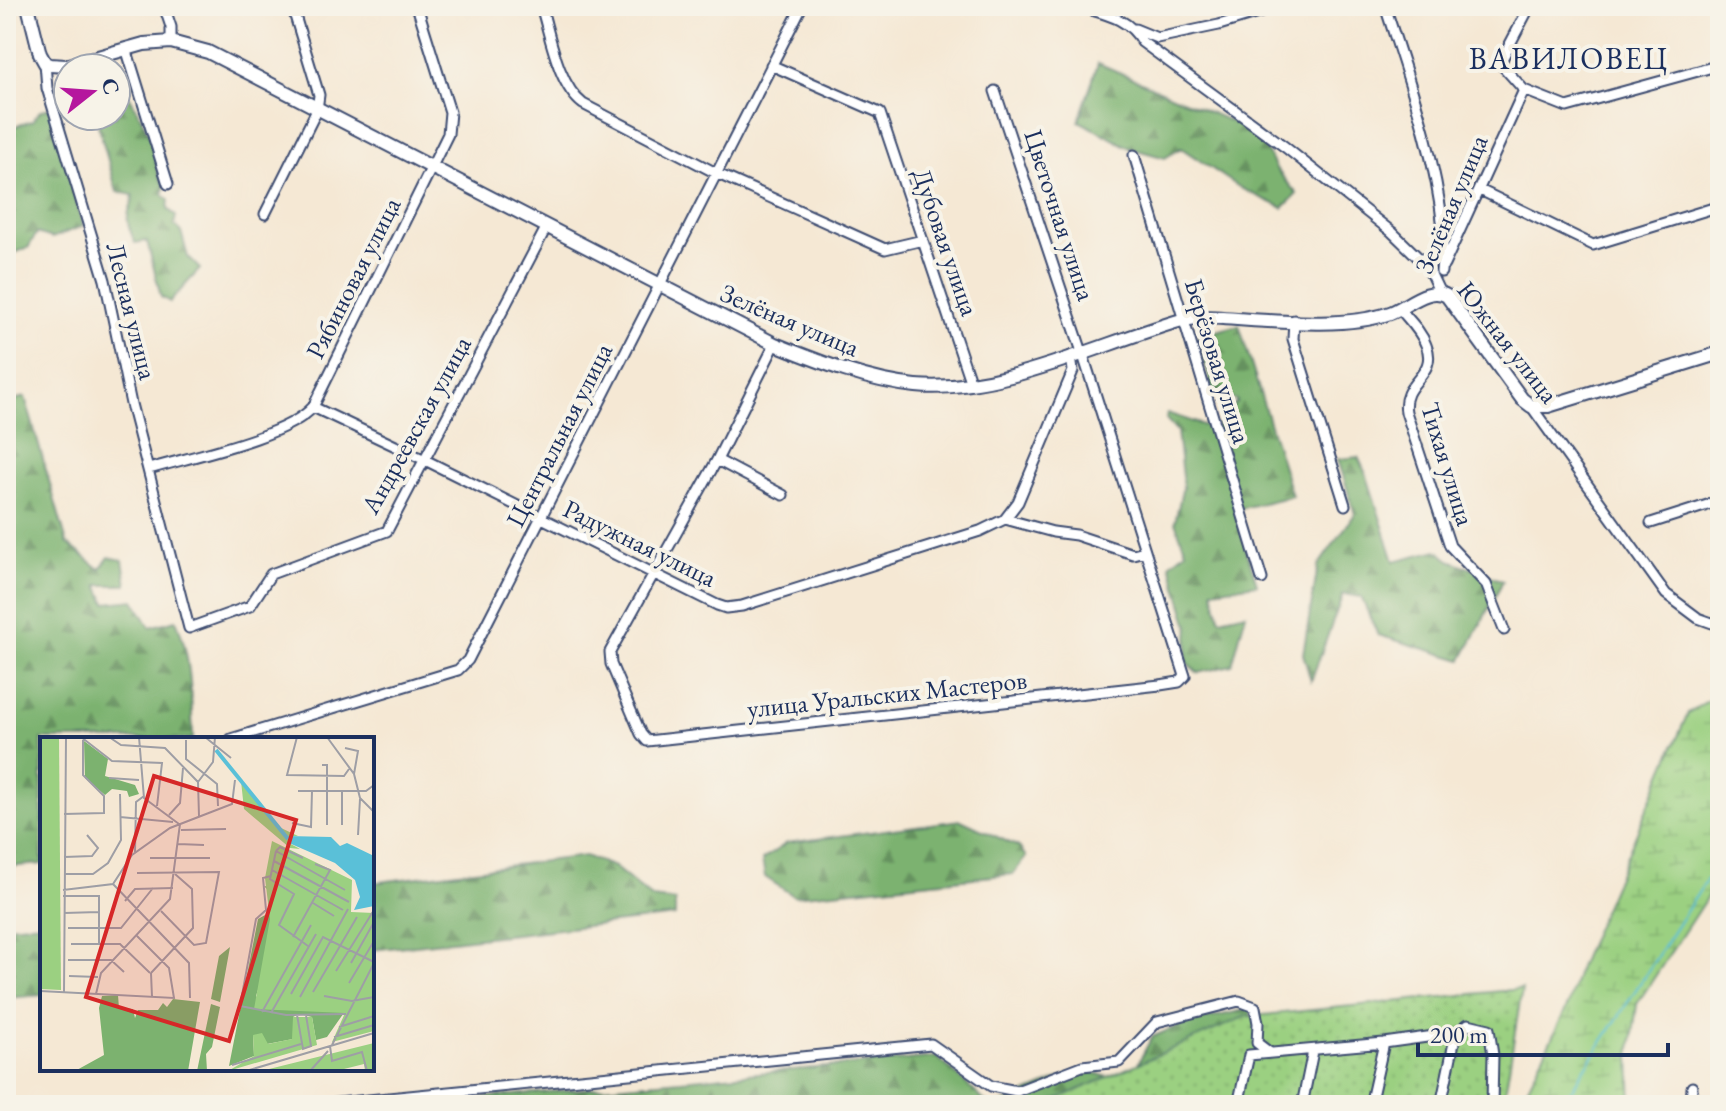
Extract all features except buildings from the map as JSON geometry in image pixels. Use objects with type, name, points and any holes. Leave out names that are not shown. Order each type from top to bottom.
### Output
[{"type":"street","name":"Лесная улица","points":[[28,6],[45,63],[47,88],[105,280],[189,628]]},
{"type":"street","points":[[164,6],[171,27],[171,42]]},
{"type":"street","points":[[265,214],[317,110],[319,95],[292,6]]},
{"type":"street","name":"Рябиновая улица","points":[[313,407],[433,169],[451,123],[417,6]]},
{"type":"street","points":[[541,6],[565,82],[572,95],[583,104],[718,174],[885,249],[923,240]]},
{"type":"street","name":"Центральная улица","points":[[238,737],[458,670],[468,660],[802,6]]},
{"type":"street","name":"Южная улица","points":[[1078,6],[1119,18],[1135,29],[1142,42],[1285,147],[1392,232],[1427,266],[1439,291],[1447,296],[1522,399],[1531,406],[1666,594],[1698,618],[1712,623],[1720,621]]},
{"type":"street","points":[[1135,29],[1157,38],[1219,25],[1281,6]]},
{"type":"street","points":[[1385,6],[1416,105],[1438,193],[1443,232],[1441,272]]},
{"type":"street","points":[[1530,6],[1500,63],[1524,90],[1567,107],[1720,65]]},
{"type":"street","name":"Зелёная улица","points":[[45,63],[56,67],[66,66],[126,48],[171,42],[208,52],[775,344],[815,360],[916,386],[971,384],[1001,378],[1182,320],[1204,317],[1355,320],[1378,317],[1439,291],[1441,272],[1524,90]]},
{"type":"street","points":[[126,48],[168,184]]},
{"type":"street","name":"Дубовая улица","points":[[771,65],[880,113],[971,384]]},
{"type":"street","name":"Цветочная улица","points":[[995,91],[1077,354],[1144,551]]},
{"type":"street","name":"Берёзовая улица","points":[[1134,155],[1262,579]]},
{"type":"street","points":[[1480,190],[1593,245],[1720,206]]},
{"type":"street","name":"Андреевская улица","points":[[189,628],[250,606],[271,574],[387,531],[546,228]]},
{"type":"street","name":"Тихая улица","points":[[1400,309],[1427,346],[1429,359],[1425,371],[1408,391],[1404,401],[1411,427],[1450,546],[1486,584],[1504,630]]},
{"type":"street","points":[[1294,320],[1293,339],[1345,505]]},
{"type":"street","points":[[653,572],[717,460],[775,344]]},
{"type":"street","points":[[1531,406],[1548,406],[1720,353]]},
{"type":"street","points":[[1077,354],[1073,371],[1018,502],[1005,519],[1076,535],[1133,554],[1144,551]]},
{"type":"street","points":[[149,469],[257,437],[305,416],[313,407]]},
{"type":"street","name":"Радужная улица","points":[[313,407],[726,608],[742,606],[980,531],[1005,519]]},
{"type":"street","points":[[717,460],[783,495]]},
{"type":"street","points":[[1651,523],[1720,501]]},
{"type":"street","name":"улица Уральских Мастеров","points":[[653,572],[610,652],[611,664],[641,734],[647,741],[655,742],[1179,682],[1185,676],[1144,551]]},
{"type":"street","points":[[318,1105],[931,1044],[991,1086],[1017,1091],[1082,1066],[1119,1062],[1157,1022],[1239,1001],[1255,1007],[1257,1043],[1269,1052]]},
{"type":"street","points":[[1238,1105],[1249,1055],[1313,1051],[1456,1033],[1468,1024],[1489,1029],[1493,1055],[1492,1105]]},
{"type":"street","points":[[1441,1105],[1456,1033]]},
{"type":"street","points":[[1370,1105],[1384,1043]]},
{"type":"street","points":[[1302,1105],[1313,1051]]},
{"type":"street","points":[[1691,1105],[1692,1087]]},
{"type":"green space","points":[[1098,63],[1257,133],[1277,170],[1297,194],[1283,208],[1242,189],[1181,148],[1165,158],[1130,148],[1079,121]]},
{"type":"green space","points":[[132,102],[152,143],[157,170],[165,185],[163,194],[169,200],[168,209],[176,216],[174,225],[181,231],[188,257],[200,269],[170,302],[161,297],[147,241],[135,243],[130,229],[128,218],[133,195],[117,192],[100,132],[132,132]]},
{"type":"green space","points":[[51,108],[52,132],[58,132],[83,226],[52,238],[37,233],[28,248],[6,256],[6,129],[32,121],[41,110]]},
{"type":"green space","points":[[1239,325],[1292,496],[1234,510],[1257,584],[1213,590],[1220,619],[1246,613],[1232,665],[1198,673],[1186,662],[1189,626],[1170,564],[1186,551],[1175,522],[1183,486],[1177,431],[1166,419],[1167,413],[1215,429],[1237,401],[1212,388],[1198,336]]},
{"type":"green space","points":[[25,397],[67,543],[100,569],[109,557],[123,560],[127,585],[98,585],[106,603],[134,600],[150,627],[176,620],[188,663],[193,737],[40,737],[40,864],[6,867],[6,402]]},
{"type":"green space","points":[[1358,457],[1394,561],[1437,550],[1450,560],[1503,581],[1462,660],[1378,635],[1361,597],[1343,594],[1311,681],[1303,654],[1318,566],[1355,514],[1338,459]]},
{"type":"green space","points":[[1720,693],[1720,877],[1637,1004],[1630,1056],[1632,1105],[1592,1105],[1590,1093],[1568,1095],[1554,1105],[1519,1105],[1569,1003],[1579,967],[1688,713]]},
{"type":"green space","points":[[961,820],[1019,847],[1026,857],[1013,874],[794,896],[765,877],[762,860],[787,843]]},
{"type":"green space","points":[[585,856],[614,867],[652,898],[675,901],[675,916],[374,950],[374,883]]},
{"type":"green space","points":[[40,923],[40,995],[6,998],[6,926]]},
{"type":"green space","points":[[1522,989],[1503,1105],[1044,1105],[1244,1017]]},
{"type":"green space","points":[[1252,1008],[1230,1105],[998,1105],[1083,1069],[1164,1095],[1136,1067],[1152,1037],[1180,1025]]},
{"type":"green space","points":[[937,1057],[989,1105],[401,1105]]},
{"type":"waterway","points":[[1568,1095],[1720,859]]},
{"type":"district","name":"ВАВИЛОВЕЦ","points":[[1569,58]]}]
